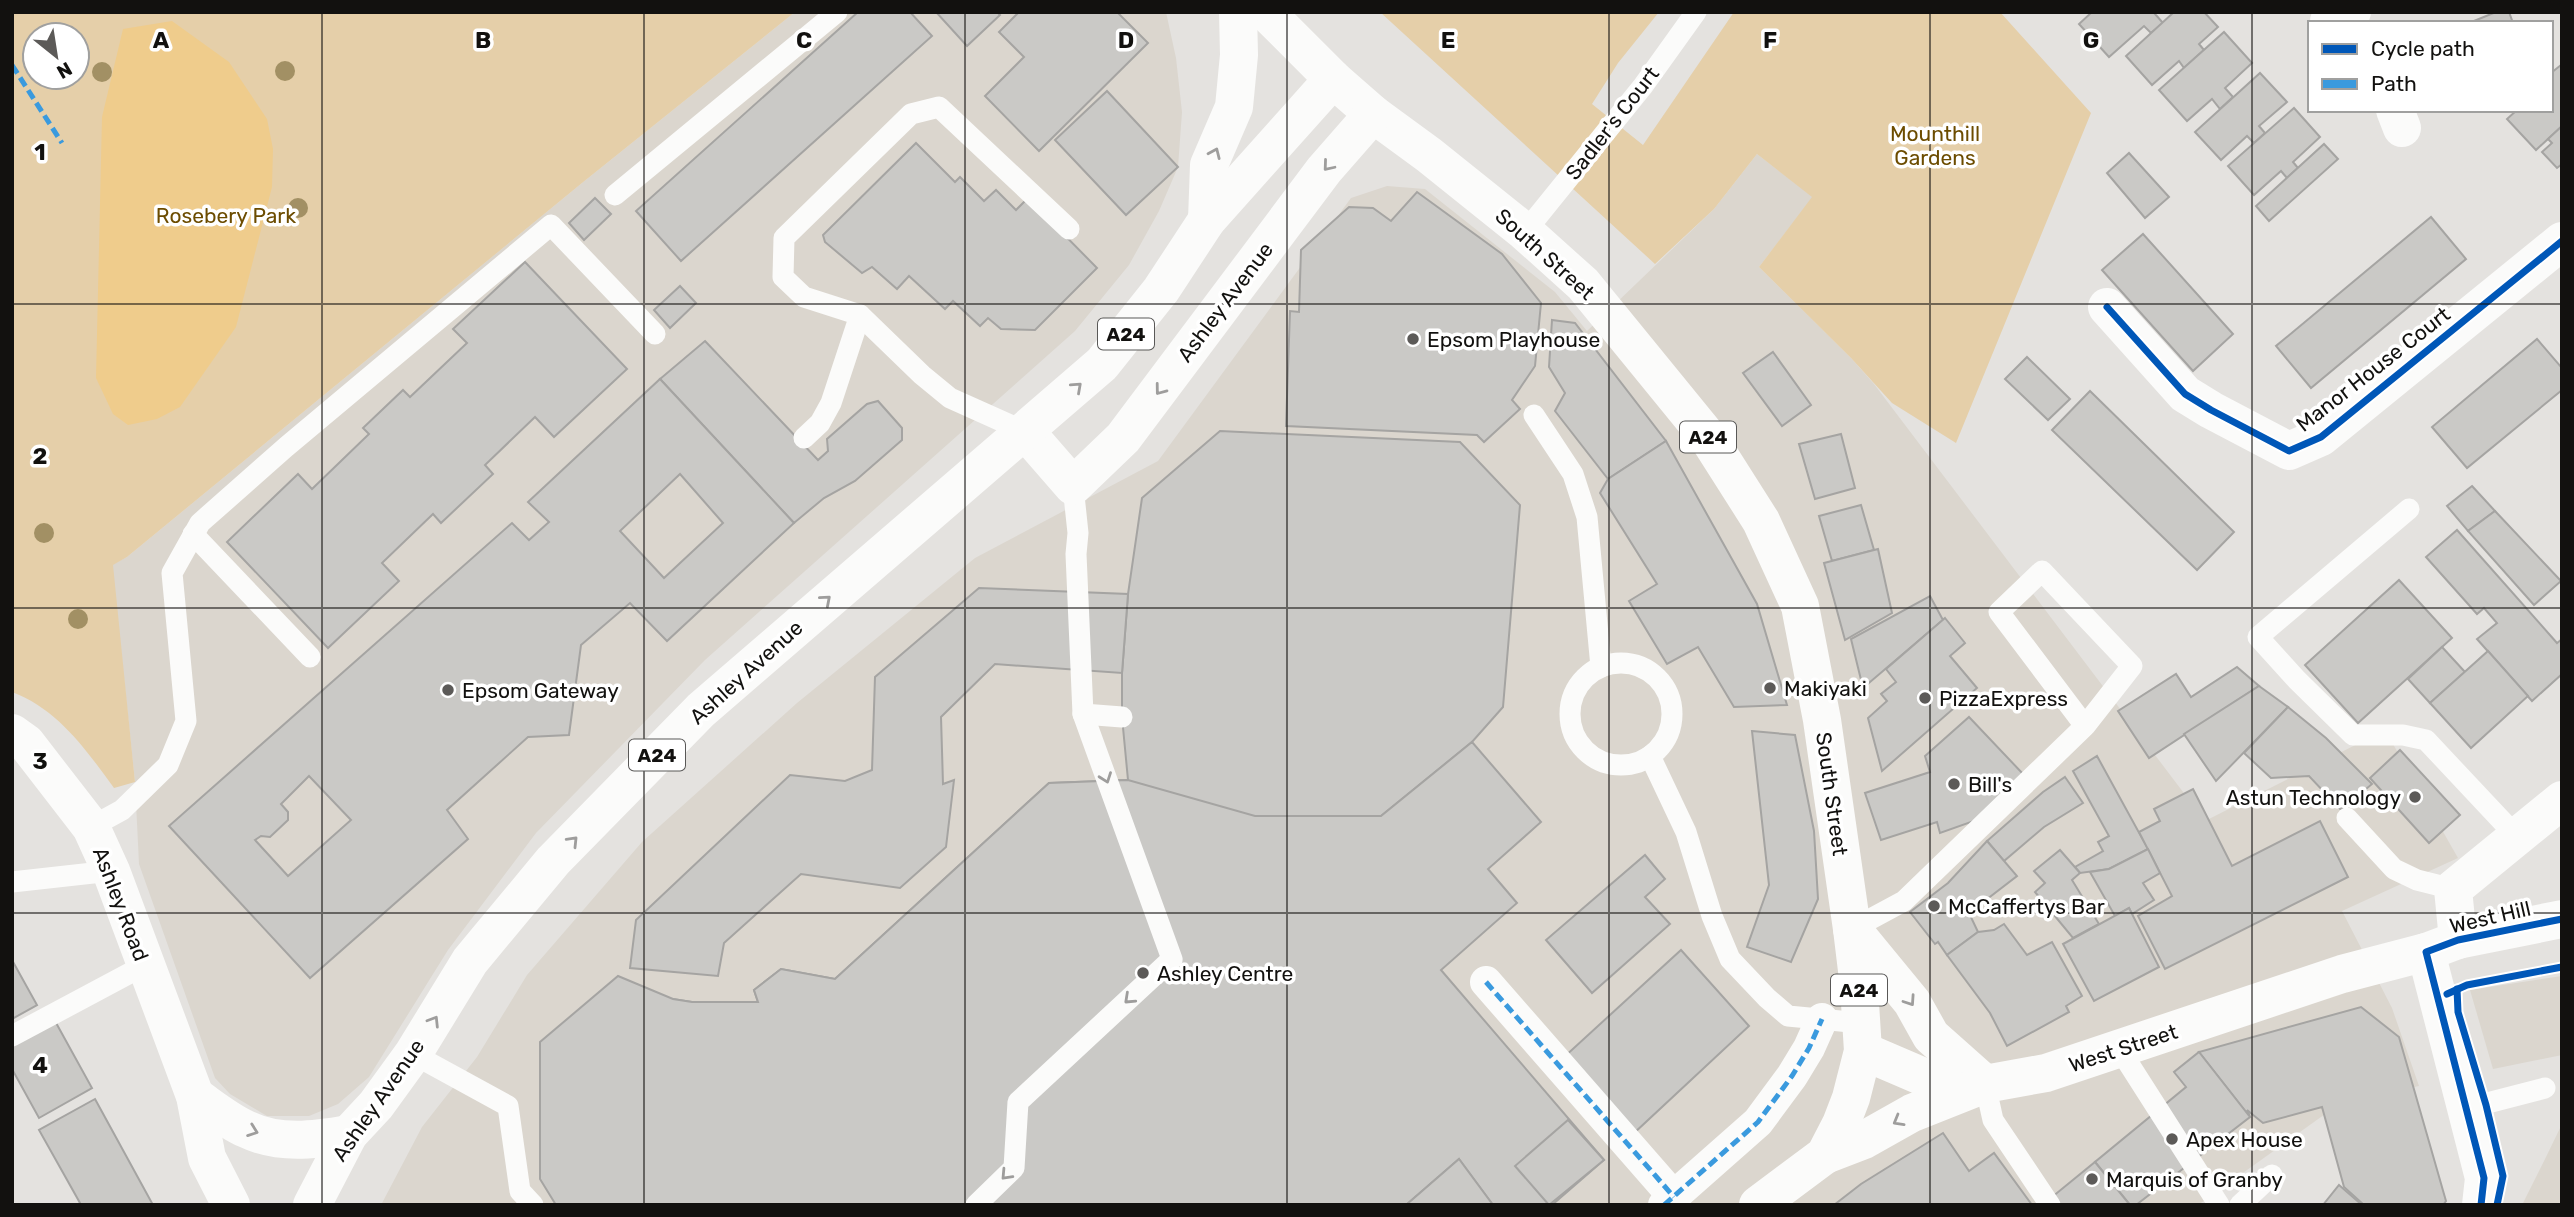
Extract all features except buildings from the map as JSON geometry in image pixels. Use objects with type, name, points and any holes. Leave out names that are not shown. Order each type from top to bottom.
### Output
[{"type":"main road","points":[[1207,220],[1209,166],[1234,107],[1239,55],[1238,12]]},
{"type":"main road","name":"South Street","points":[[1266,12],[1333,79],[1373,114],[1525,232],[1583,284],[1707,436],[1761,521],[1800,606],[1822,720],[1852,929],[1862,1037],[1851,1098],[1825,1155]]},
{"type":"main road","name":"Ashley Avenue","points":[[312,1205],[349,1134],[376,1105],[413,1054],[470,961],[553,861],[701,710],[1102,364],[1161,290],[1207,220],[1333,79]]},
{"type":"main road","name":"Ashley Avenue","points":[[1073,486],[1123,438],[1324,170],[1373,114]]},
{"type":"main road","name":"Manor House Court","points":[[2107,307],[2185,394],[2289,451],[2321,437],[2562,241]]},
{"type":"main road","points":[[1026,432],[1073,486]]},
{"type":"main road","name":"Ashley Road","points":[[12,733],[26,743],[91,827],[111,871],[195,1096],[206,1158],[231,1205]]},
{"type":"main road","points":[[2481,1205],[2484,1178],[2468,1108],[2442,946],[2453,889],[2562,800]]},
{"type":"main road","name":"West Hill","points":[[2442,946],[2562,919]]},
{"type":"main road","points":[[1852,929],[1912,1002],[1931,1036],[1973,1088]]},
{"type":"main road","name":"West Street","points":[[1825,1155],[1864,1140],[1912,1113],[1973,1088],[2046,1073],[2342,974],[2442,946]]},
{"type":"main road","points":[[1862,1037],[1973,1088]]},
{"type":"main road","points":[[195,1096],[246,1129],[281,1140],[313,1140],[349,1134]]},
{"type":"main road","name":"A24","points":[[1758,1205],[1825,1155]]},
{"type":"street","points":[[1486,982],[1669,1201],[1758,1122],[1792,1076],[1822,1019]]},
{"type":"lane","points":[[615,195],[837,12]]},
{"type":"lane","name":"Sadler's Court","points":[[1525,232],[1643,86],[1696,12]]},
{"type":"lane","points":[[1026,432],[950,398],[860,315],[804,297],[783,277],[784,238],[911,114],[939,107],[1069,229]]},
{"type":"lane","points":[[91,827],[122,810],[168,765],[186,720],[172,573],[200,523],[286,447],[551,225],[655,334]]},
{"type":"lane","points":[[804,438],[820,423],[831,403],[860,315]]},
{"type":"lane","points":[[1534,415],[1573,474],[1587,517],[1601,667]]},
{"type":"lane","points":[[976,1205],[1014,1168],[1018,1102],[1172,959],[1083,714],[1076,554],[1078,533],[1073,486]]},
{"type":"lane","points":[[2409,509],[2258,637],[2353,735],[2403,735],[2426,740],[2518,838]]},
{"type":"lane","points":[[194,534],[310,657]]},
{"type":"lane","points":[[1852,929],[1904,901],[2085,726],[2132,666],[2042,571],[1999,612],[2085,726]]},
{"type":"lane","points":[[1617,663],[1648,671],[1660,681],[1668,695],[1672,711],[1670,728],[1662,743],[1650,756],[1626,765],[1614,765],[1598,760],[1584,750],[1575,736],[1570,720],[1570,704],[1587,676],[1601,667],[1617,663]]},
{"type":"lane","points":[[1083,714],[1122,717]]},
{"type":"lane","points":[[1650,756],[1686,832],[1712,916],[1730,959],[1788,1016],[1822,1019],[1862,1037]]},
{"type":"lane","points":[[2347,818],[2394,869],[2417,880],[2453,889]]},
{"type":"lane","points":[[12,882],[111,871]]},
{"type":"lane","points":[[12,1036],[145,965]]},
{"type":"lane","points":[[2120,1050],[2219,1205]]},
{"type":"lane","points":[[413,1054],[508,1106],[520,1191],[533,1205]]},
{"type":"lane","points":[[1973,1088],[2050,1205]]},
{"type":"lane","points":[[2468,1108],[2545,1088]]},
{"type":"lane","points":[[2240,1205],[2272,1175]]},
{"type":"shaded area","points":[[795,12],[1166,12],[1176,58],[1182,112],[1178,167],[1159,211],[1129,265],[1075,331],[705,660],[536,833],[448,950],[369,1077],[338,1104],[309,1116],[267,1116],[230,1094],[215,1078],[139,864],[135,782],[112,565],[127,557],[582,183]]},
{"type":"shaded area","points":[[172,21],[229,62],[267,119],[273,149],[272,187],[236,327],[180,407],[157,419],[128,425],[113,414],[96,378],[102,117],[123,29]]},
{"type":"shaded area","points":[[1757,154],[1813,197],[1759,267],[1874,384],[2205,821],[2385,730],[2458,858],[2342,911],[2392,1008],[2419,1086],[2342,1102],[2198,1205],[381,1205],[422,1127],[477,1057],[527,975],[642,842],[797,703],[975,558],[1158,461],[1351,198],[1387,186],[1425,189],[1555,292],[1587,331],[1714,209]]},
{"type":"shaded area","points":[[2562,976],[2562,1055],[2493,1069],[2470,990]]},
{"type":"shaded area","points":[[2562,1124],[2562,1205],[2522,1205],[2546,1157]]},
{"type":"green space","name":"Rosebery Park","points":[[12,12],[795,12],[582,183],[127,557],[113,565],[135,782],[114,788],[70,733],[44,709],[12,692]]},
{"type":"green space","name":"Mounthill Gardens","points":[[1380,12],[1659,12],[1618,63],[1592,104],[1643,145],[1734,12],[2000,12],[2091,113],[1956,443],[1892,403],[1851,358],[1759,267],[1812,197],[1757,154],[1714,209],[1655,264]]},
{"type":"marked path","points":[[12,65],[62,143]]},
{"type":"marked path","points":[[1486,982],[1674,1197]]},
{"type":"marked path","points":[[1664,1205],[1758,1122],[1792,1076],[1822,1019]]},
{"type":"cycle path","points":[[2107,307],[2185,394],[2289,451],[2321,437],[2562,241]]},
{"type":"cycle path","points":[[2481,1205],[2484,1178],[2426,952],[2458,940],[2562,919]]},
{"type":"cycle path","points":[[2447,994],[2467,985],[2562,967]]},
{"type":"cycle path","points":[[2457,989],[2458,1012],[2486,1105],[2503,1176],[2497,1205]]},
{"type":"place","name":"Epsom Playhouse","points":[[1413,339]]},
{"type":"place","name":"Makiyaki","points":[[1770,688]]},
{"type":"place","name":"Epsom Gateway","points":[[448,690]]},
{"type":"place","name":"PizzaExpress","points":[[1925,698]]},
{"type":"place","name":"Bill's","points":[[1954,784]]},
{"type":"place","name":"Astun Technology","points":[[2415,797]]},
{"type":"place","name":"McCaffertys Bar","points":[[1934,906]]},
{"type":"place","name":"Ashley Centre","points":[[1143,973]]},
{"type":"place","name":"Apex House","points":[[2172,1139]]},
{"type":"place","name":"Marquis of Granby","points":[[2092,1179]]}]
